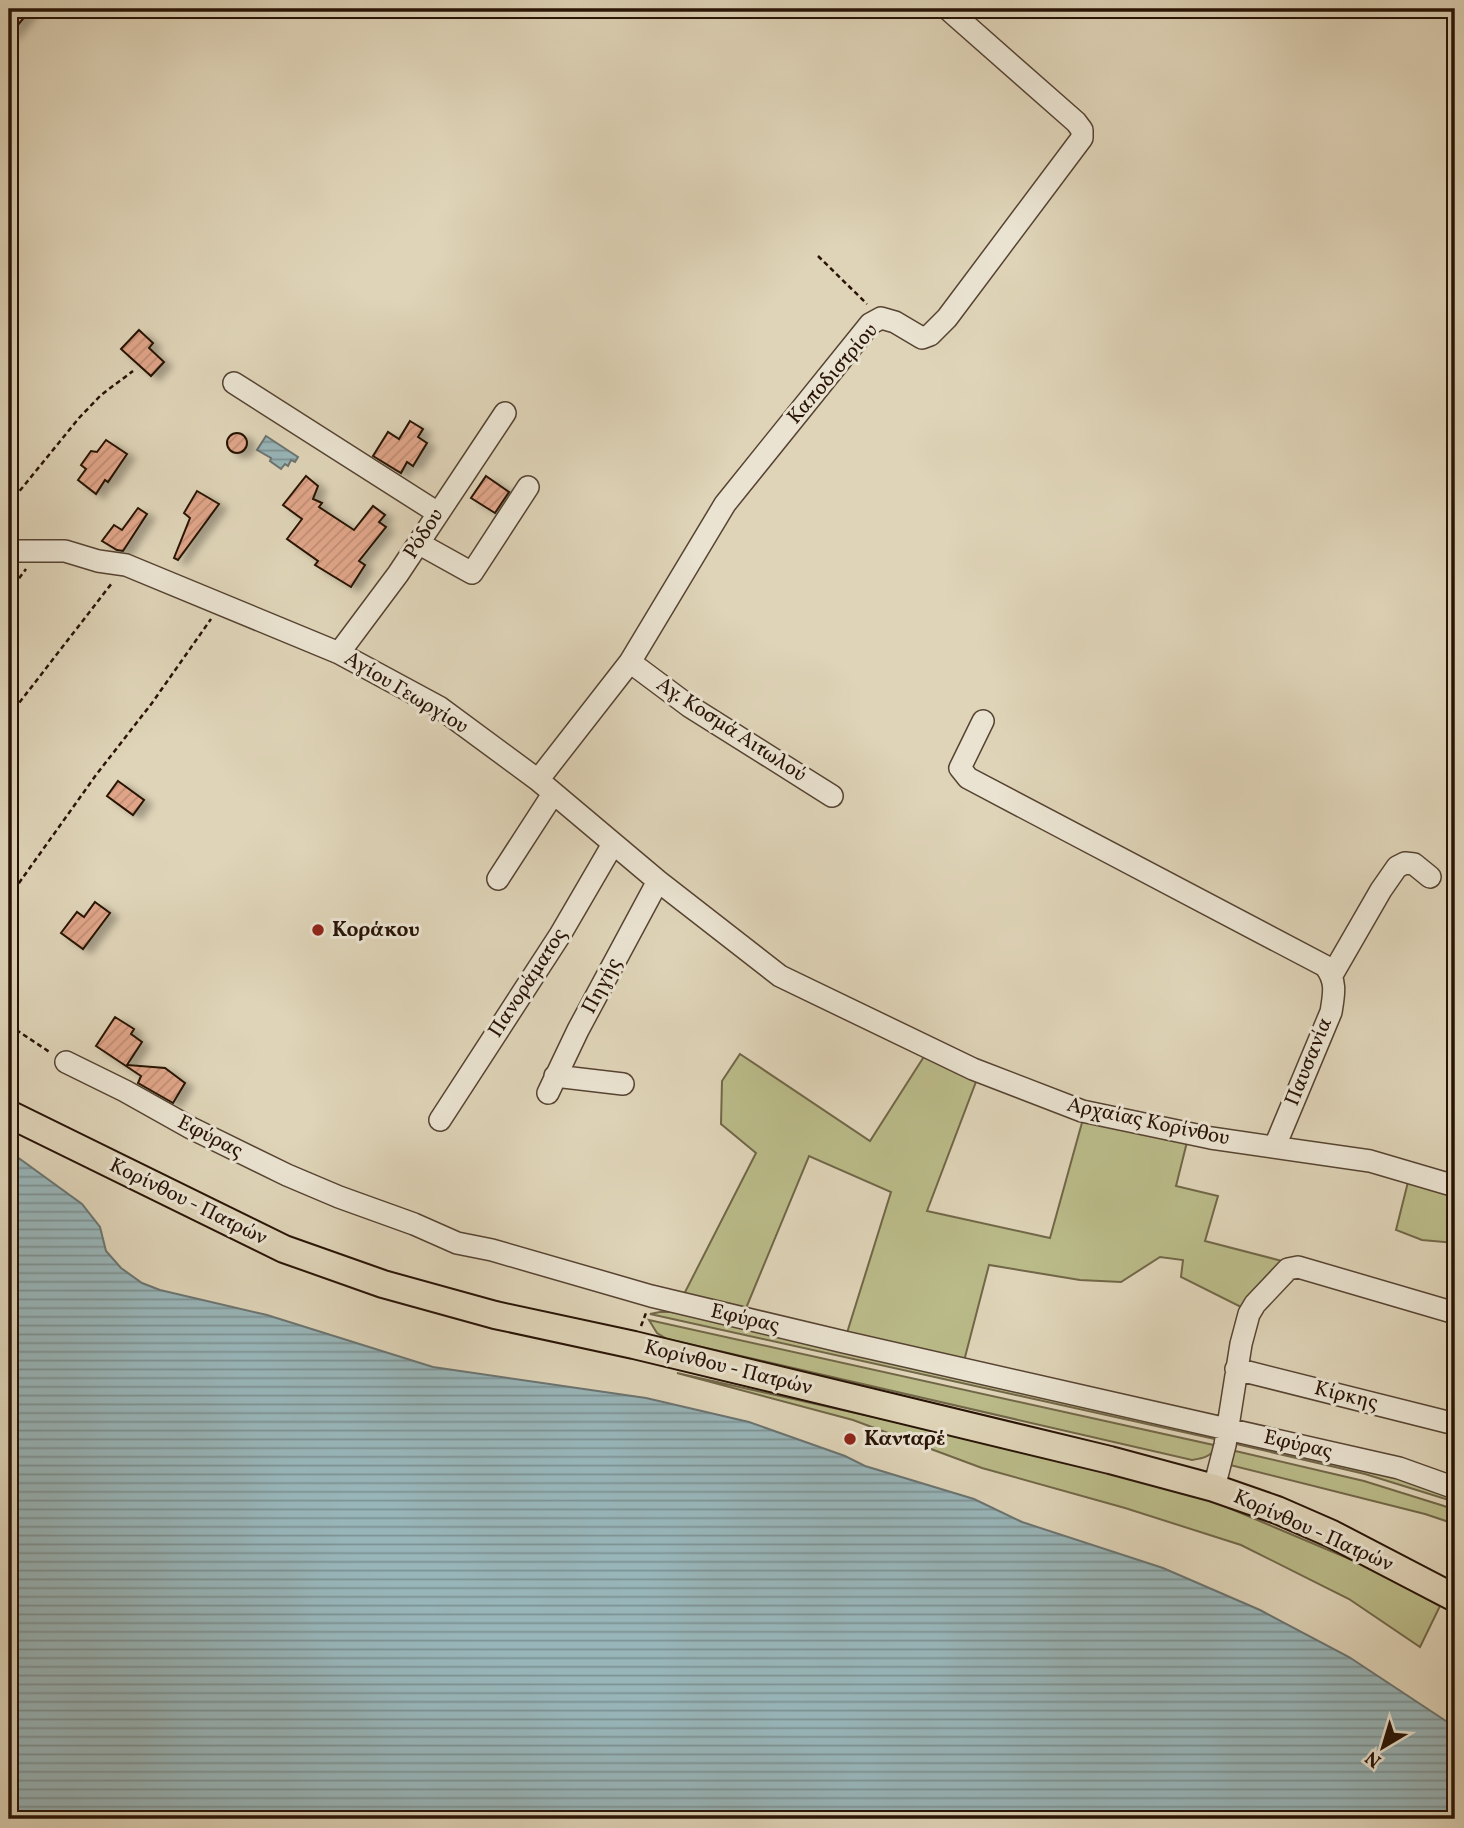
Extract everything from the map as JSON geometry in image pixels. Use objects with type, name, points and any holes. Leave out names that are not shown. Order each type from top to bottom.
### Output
[{"type":"main road","name":"Κορίνθου - Πατρών","points":[[9,1114],[284,1249],[383,1283],[495,1315],[634,1345],[1110,1460],[1214,1488],[1332,1534],[1455,1598]]},
{"type":"street","name":"Καποδιστρίου","points":[[498,879],[545,787],[630,662],[724,504],[870,324],[881,318],[895,322],[922,338],[930,335],[947,318],[1082,138],[1082,130],[1076,122],[950,11]]},
{"type":"street","points":[[234,383],[438,513]]},
{"type":"street","name":"Ρόδου","points":[[339,653],[418,543],[505,413]]},
{"type":"street","points":[[418,543],[472,573],[528,486]]},
{"type":"street","name":"Αγίου Γεωργίου","points":[[9,551],[65,551],[98,561],[127,565],[339,653],[439,707],[545,787],[658,881],[780,976]]},
{"type":"street","name":"Αγ. Κοσμά Αιτωλού","points":[[630,662],[689,706],[832,796]]},
{"type":"street","points":[[983,721],[960,768],[968,778],[1325,966],[1332,975],[1397,867],[1405,863],[1414,864],[1430,877]]},
{"type":"street","name":"Πανοράματος","points":[[440,1120],[561,935],[613,844]]},
{"type":"street","name":"Πηγής","points":[[623,1084],[552,1084],[658,881]]},
{"type":"street","name":"Παυσανία","points":[[1275,1146],[1331,1012],[1335,989],[1332,975]]},
{"type":"street","name":"Αρχαίας Κορίνθου","points":[[780,976],[973,1069],[1067,1106],[1211,1138],[1370,1161],[1455,1186]]},
{"type":"street","name":"Εφύρας","points":[[66,1062],[240,1152],[339,1198],[414,1224],[457,1243],[492,1250],[651,1296],[1399,1468],[1455,1488]]},
{"type":"street","points":[[1214,1488],[1249,1314],[1288,1269],[1298,1267],[1455,1313]]},
{"type":"street","name":"Κίρκης","points":[[1236,1369],[1455,1424]]},
{"type":"path","points":[[818,256],[881,318]]},
{"type":"path","points":[[9,504],[79,418],[101,395],[132,371]]},
{"type":"path","points":[[9,592],[30,564],[33,549]]},
{"type":"path","points":[[9,716],[127,565]]},
{"type":"path","points":[[9,897],[96,775],[152,704],[220,604]]},
{"type":"path","points":[[9,1025],[66,1062]]},
{"type":"path","points":[[634,1345],[651,1296]]},
{"type":"green space","points":[[740,1054],[870,1141],[925,1055],[977,1079],[927,1211],[1050,1238],[1083,1119],[1187,1142],[1176,1186],[1218,1196],[1205,1241],[1286,1262],[1243,1308],[1181,1277],[1183,1260],[1160,1257],[1121,1282],[1080,1280],[989,1265],[964,1361],[846,1336],[891,1192],[809,1156],[744,1313],[681,1300],[756,1153],[721,1124],[722,1081]]},
{"type":"green space","points":[[1408,1182],[1455,1195],[1455,1243],[1422,1240],[1396,1230]]},
{"type":"green space","points":[[672,1312],[1212,1430],[1219,1440],[650,1314]]},
{"type":"green space","points":[[649,1320],[1218,1446],[1212,1453],[1192,1460],[667,1339],[657,1333]]},
{"type":"green space","points":[[677,1373],[1105,1469],[1210,1500],[1371,1568],[1440,1606],[1420,1647],[1349,1599],[1241,1545],[1125,1508],[982,1468],[853,1420]]},
{"type":"green space","points":[[1240,1438],[1366,1466],[1455,1494],[1455,1502],[1365,1474],[1232,1443]]},
{"type":"green space","points":[[1231,1450],[1364,1481],[1444,1506],[1455,1510],[1455,1524],[1230,1465]]},
{"type":"water","points":[[266,436],[298,457],[295,462],[291,460],[288,466],[285,464],[281,469],[270,461],[271,458],[257,450]]},
{"type":"water","points":[[9,1151],[82,1204],[100,1227],[106,1251],[121,1268],[142,1283],[160,1290],[267,1315],[433,1367],[646,1398],[749,1422],[845,1456],[865,1466],[974,1499],[1022,1522],[1163,1568],[1260,1610],[1349,1657],[1455,1727],[1455,1819],[9,1819]]},
{"type":"building","points":[[9,9],[31,9],[9,36]]},
{"type":"building","points":[[139,330],[153,343],[149,348],[164,362],[151,376],[121,349]]},
{"type":"building","points":[[410,421],[423,429],[418,437],[427,443],[413,466],[407,462],[401,473],[373,456],[388,432],[399,439]]},
{"type":"building","points":[[237,433],[244,436],[247,443],[244,450],[237,453],[230,450],[227,443],[230,436]]},
{"type":"building","points":[[106,440],[127,454],[108,482],[105,480],[96,494],[78,480],[86,469],[81,465],[91,451],[97,452]]},
{"type":"building","points":[[306,476],[318,486],[313,499],[322,503],[319,507],[354,530],[373,506],[385,515],[379,522],[386,527],[359,561],[365,565],[351,587],[315,565],[318,561],[287,539],[302,519],[283,505]]},
{"type":"building","points":[[486,476],[509,492],[495,513],[471,498]]},
{"type":"building","points":[[197,491],[219,504],[178,560],[174,558],[190,518],[184,513]]},
{"type":"building","points":[[138,508],[147,514],[123,551],[102,541],[114,525],[122,530]]},
{"type":"building","points":[[118,781],[144,800],[133,815],[107,796]]},
{"type":"building","points":[[95,902],[110,913],[83,949],[61,933],[77,912],[84,917]]},
{"type":"building","points":[[115,1017],[134,1029],[131,1034],[142,1042],[127,1065],[165,1068],[185,1083],[173,1103],[138,1083],[141,1076],[96,1046]]},
{"type":"place","name":"Κοράκου","points":[[318,930]]},
{"type":"place","name":"Κανταρέ","points":[[850,1439]]}]
